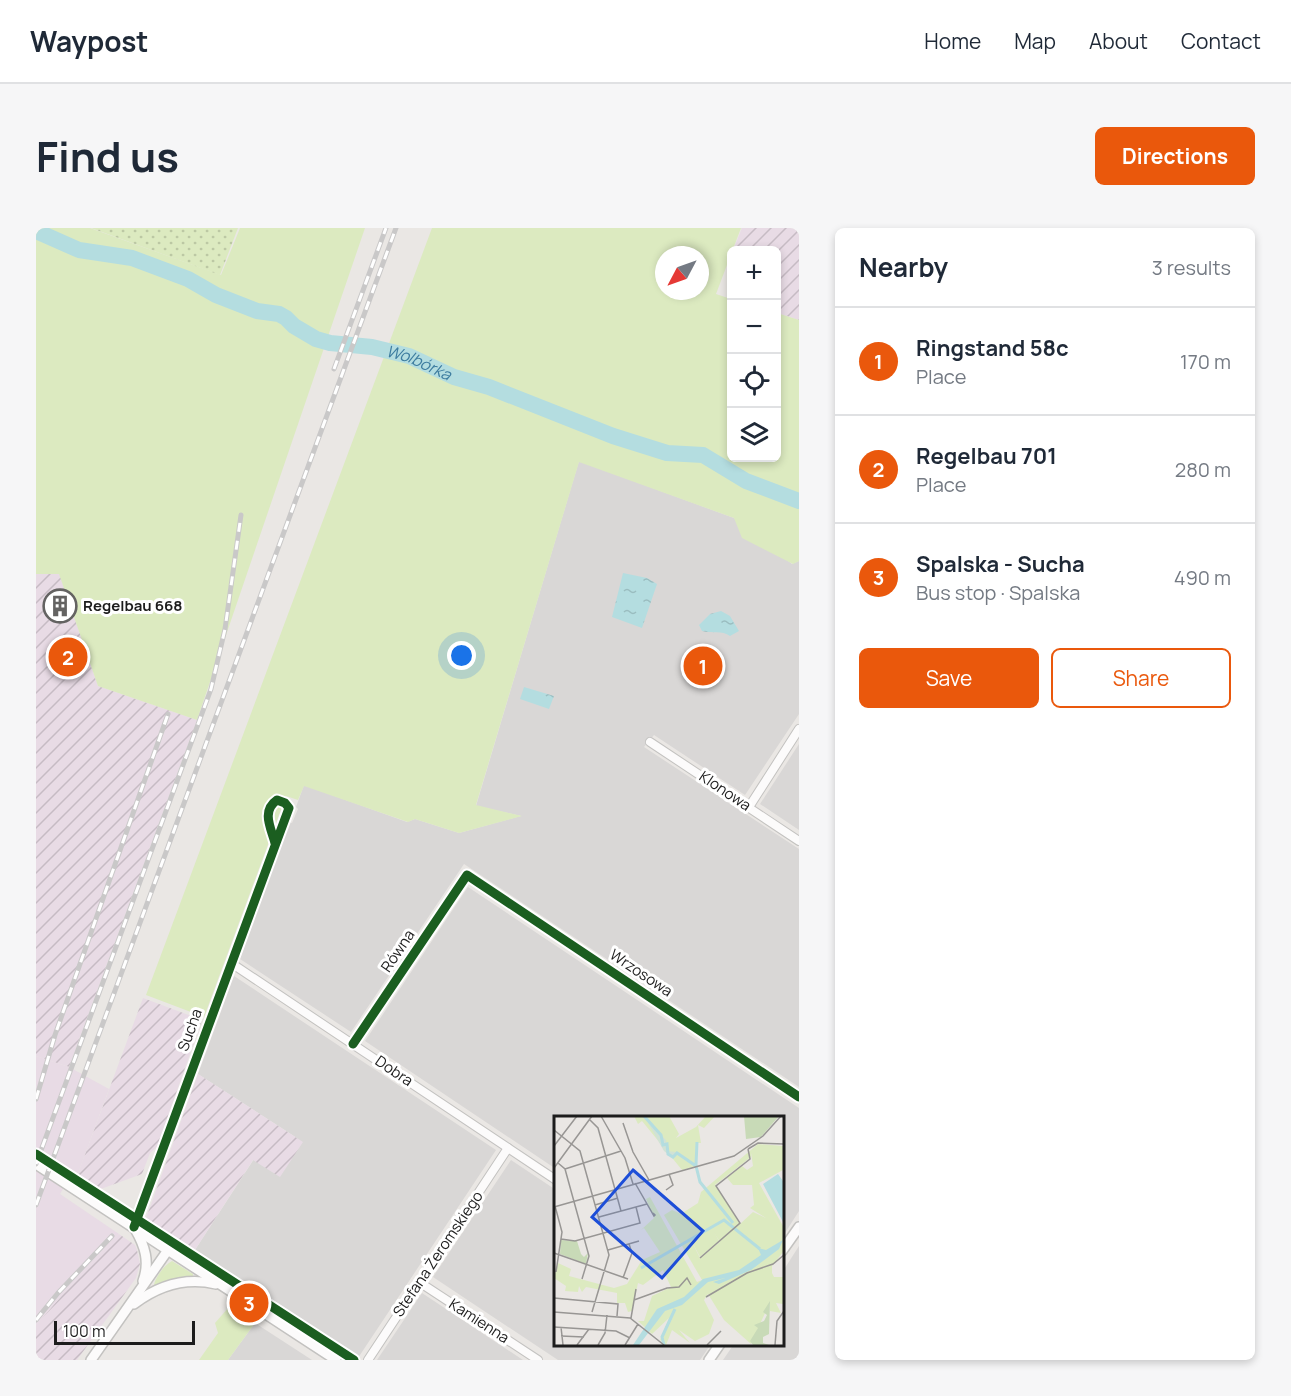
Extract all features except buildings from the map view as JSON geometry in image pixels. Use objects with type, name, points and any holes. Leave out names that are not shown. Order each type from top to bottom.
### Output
[{"type":"street","points":[[748,807],[799,729]]},
{"type":"street","name":"Klonowa","points":[[650,742],[799,841]]},
{"type":"street","name":"Sucha","points":[[134,1227],[289,808],[285,803],[277,800],[270,805],[267,812],[275,843]]},
{"type":"street","name":"Równa","points":[[353,1044],[467,875]]},
{"type":"street","name":"Wrzosowa","points":[[467,875],[799,1097]]},
{"type":"street","name":"Dobra","points":[[231,963],[554,1179]]},
{"type":"street","name":"Stefana Żeromskiego","points":[[368,1360],[508,1148]]},
{"type":"street","points":[[36,1164],[336,1360]]},
{"type":"street","points":[[134,1227],[144,1244],[147,1259],[141,1290]]},
{"type":"street","points":[[784,1250],[799,1227]]},
{"type":"street","points":[[91,1360],[168,1250]]},
{"type":"street","points":[[125,1311],[142,1298],[169,1285],[196,1280],[224,1286]]},
{"type":"street","name":"Kamienna","points":[[419,1282],[538,1360]]},
{"type":"street","points":[[709,1360],[719,1345]]},
{"type":"shaded area","points":[[742,228],[799,228],[799,320],[781,314],[781,246],[735,246]]},
{"type":"shaded area","points":[[579,461],[734,518],[792,564],[799,561],[799,714],[745,795],[654,735],[644,747],[799,849],[799,1087],[464,864],[351,1032],[240,959],[289,822],[292,823],[298,809],[296,807],[304,785],[407,822],[415,819],[459,833],[521,816],[476,806]]},
{"type":"shaded area","points":[[59,573],[98,686],[197,720],[69,1067],[36,1056],[36,574]]},
{"type":"shaded area","points":[[799,744],[799,830],[760,804]]},
{"type":"shaded area","points":[[468,887],[799,1108],[799,1211],[784,1234],[784,1116],[554,1116],[554,1168],[365,1041]]},
{"type":"shaded area","points":[[234,976],[496,1150],[358,1358],[193,1253],[254,1159],[297,1138],[198,1074]]},
{"type":"shaded area","points":[[143,998],[202,1020],[157,1147],[150,1153],[142,1174],[98,1190],[77,1176]]},
{"type":"shaded area","points":[[36,1056],[69,1067],[109,1089],[77,1176],[72,1174],[60,1194],[119,1234],[36,1325]]},
{"type":"shaded area","points":[[198,1074],[303,1142],[280,1177],[253,1160],[193,1253],[145,1221]]},
{"type":"shaded area","points":[[511,1160],[554,1189],[554,1345],[710,1345],[700,1360],[558,1360],[433,1277]]},
{"type":"shaded area","points":[[119,1234],[135,1245],[137,1250],[140,1264],[136,1278],[77,1360],[36,1360],[36,1325]]},
{"type":"shaded area","points":[[799,1246],[799,1360],[723,1360],[733,1345],[784,1345],[784,1269]]},
{"type":"shaded area","points":[[422,1293],[523,1360],[377,1360]]},
{"type":"shaded area","points":[[255,1323],[312,1360],[228,1360]]},
{"type":"green space","points":[[36,228],[90,228],[221,275],[240,228],[365,228],[197,720],[98,686],[59,574],[36,574]]},
{"type":"green space","points":[[91,228],[238,228],[220,275]]},
{"type":"green space","points":[[432,228],[741,228],[734,246],[727,246],[727,265],[716,294],[727,298],[727,462],[781,462],[781,314],[799,320],[799,561],[793,564],[742,538],[734,518],[579,462],[476,805],[522,816],[459,833],[415,819],[408,822],[304,786],[298,800],[286,796],[204,1017],[146,995]]},
{"type":"green space","points":[[172,1261],[193,1274],[193,1277],[154,1285],[160,1272]]},
{"type":"green space","points":[[229,1307],[255,1323],[228,1360],[199,1360],[218,1333],[215,1323]]},
{"type":"water","points":[[623,573],[647,578],[657,584],[642,628],[612,617]]},
{"type":"water","points":[[721,611],[730,616],[739,631],[730,636],[724,633],[702,631],[699,625],[710,614]]},
{"type":"water","points":[[524,687],[554,696],[549,709],[520,699]]},
{"type":"waterway","name":"Wolbórka","points":[[36,231],[79,250],[132,258],[188,279],[216,295],[257,311],[279,314],[316,339],[330,343],[372,347],[409,356],[454,377],[489,387],[613,436],[667,453],[703,455],[746,481],[799,501]]},
{"type":"railway","points":[[334,369],[386,228]]},
{"type":"railway","points":[[36,1205],[396,228]]},
{"type":"railway","points":[[36,1164],[211,689],[225,629],[241,515]]},
{"type":"railway","points":[[36,1099],[55,1035],[168,714]]},
{"type":"railway","points":[[36,1320],[58,1293],[112,1236]]},
{"type":"cycle path","points":[[134,1227],[289,808],[285,803],[277,800],[272,804],[268,814],[275,843]]},
{"type":"cycle path","points":[[353,1044],[467,875],[799,1097]]},
{"type":"cycle path","points":[[36,1154],[354,1360]]},
{"type":"place","name":"Regelbau 668","points":[[60,606]]},
{"type":"place","name":"Regelbau 701","points":[[68,657]]},
{"type":"place","name":"Ringstand 58c","points":[[703,666]]},
{"type":"place","name":"Spalska - Sucha","points":[[249,1303]]}]
